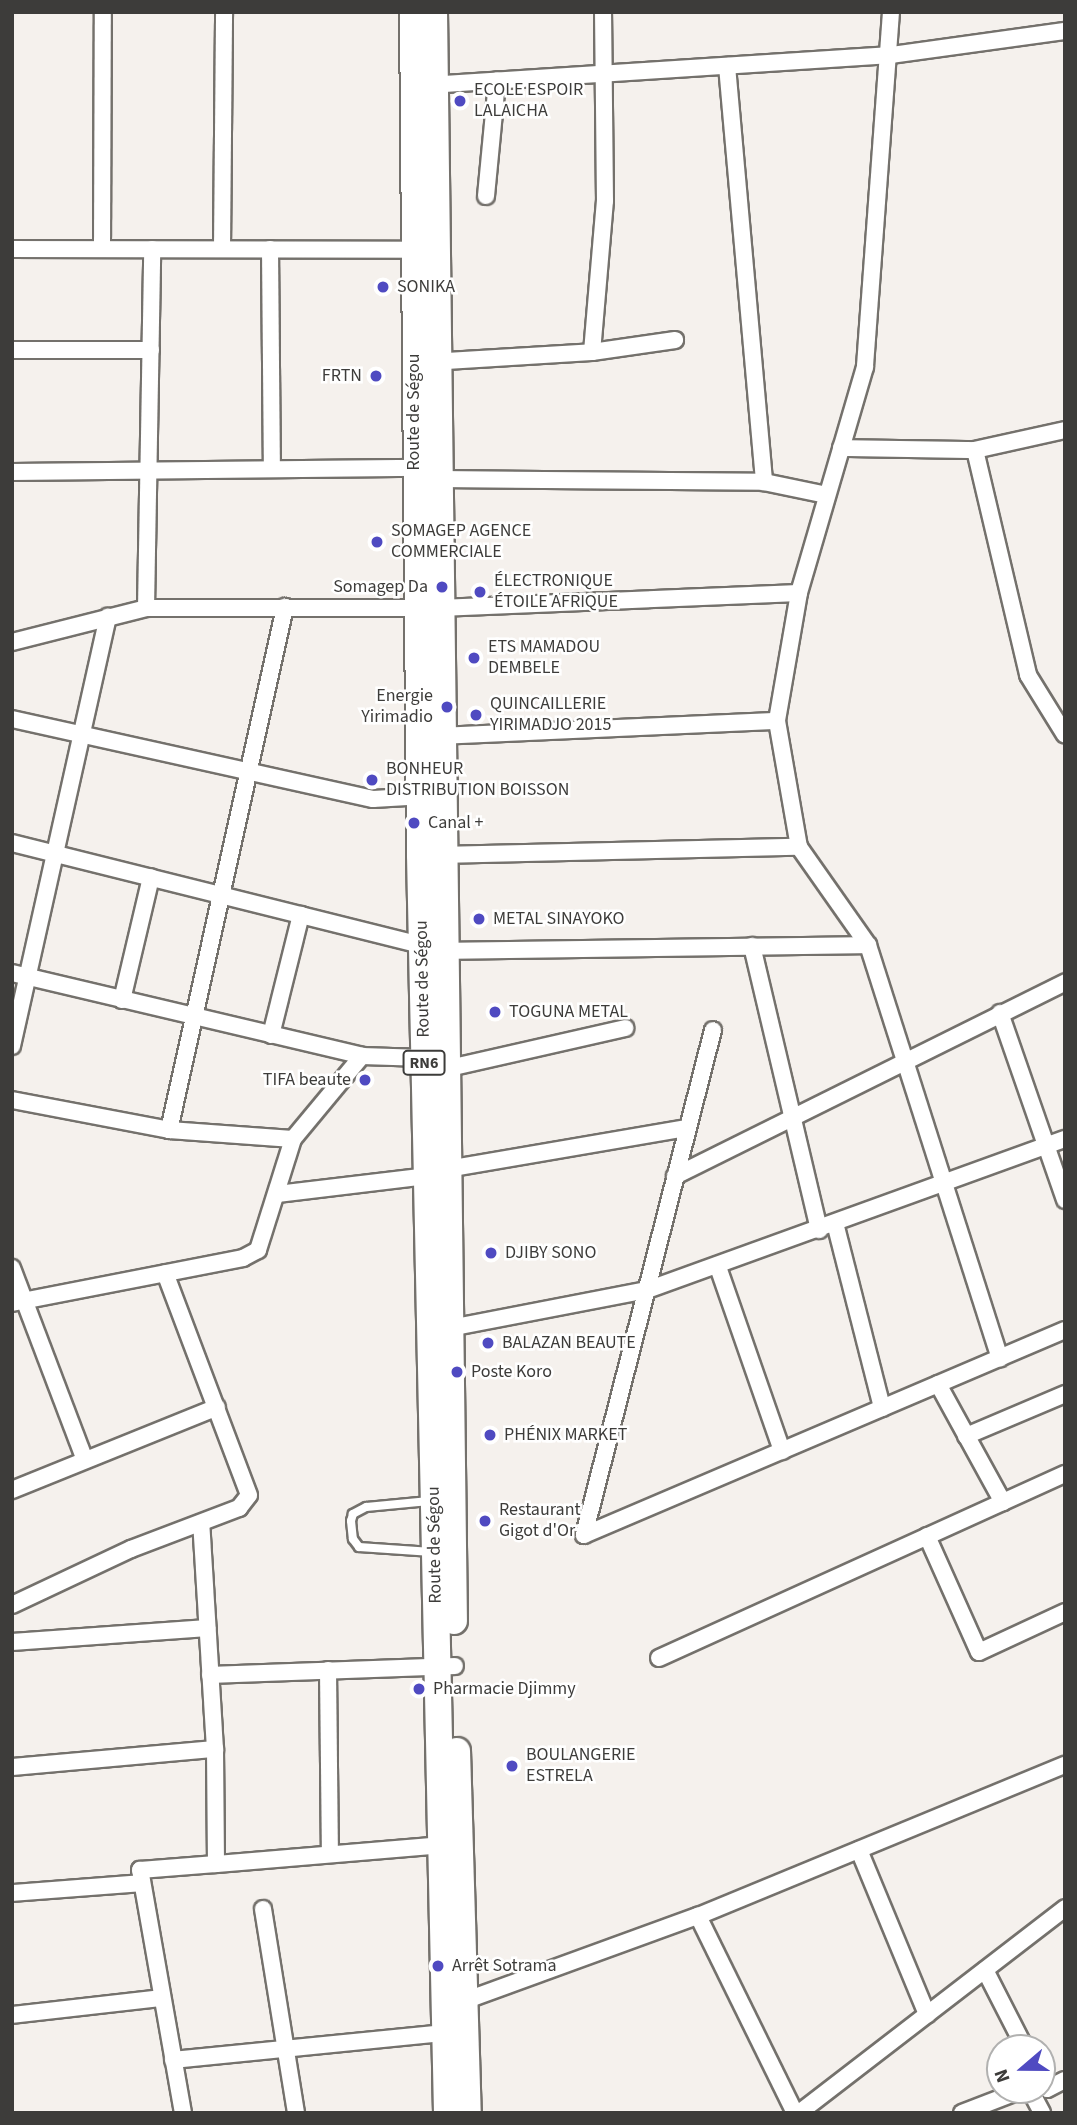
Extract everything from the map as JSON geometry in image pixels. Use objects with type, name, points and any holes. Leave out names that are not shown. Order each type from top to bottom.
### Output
[{"type":"highway","name":"Route de Ségou","points":[[413,12],[424,85]]},
{"type":"highway","name":"Route de Ségou","points":[[434,12],[424,85],[426,362],[431,472],[428,608],[430,796],[437,1173],[434,1500],[435,1552],[446,1666],[468,2113]]},
{"type":"highway","name":"Route de Ségou","points":[[428,608],[441,736],[430,796]]},
{"type":"highway","name":"Route de Ségou","points":[[437,1173],[450,1328],[441,1845],[447,2113]]},
{"type":"street","points":[[102,249],[103,12]]},
{"type":"street","points":[[222,249],[224,12]]},
{"type":"street","points":[[592,352],[605,201],[603,12]]},
{"type":"street","points":[[891,12],[891,55],[865,367],[799,593],[777,721],[799,847],[868,945],[1000,1358]]},
{"type":"street","points":[[424,85],[891,55],[1065,31]]},
{"type":"street","points":[[727,66],[764,482]]},
{"type":"street","points":[[486,196],[497,81]]},
{"type":"street","points":[[12,249],[425,250]]},
{"type":"street","points":[[146,607],[152,249]]},
{"type":"street","points":[[270,249],[272,469]]},
{"type":"street","points":[[426,362],[592,352],[675,340]]},
{"type":"street","points":[[12,350],[150,350]]},
{"type":"street","points":[[841,448],[975,450],[1065,430]]},
{"type":"street","points":[[975,450],[1028,675],[1065,735]]},
{"type":"street","points":[[12,472],[272,469],[431,472],[764,482],[827,495]]},
{"type":"street","points":[[12,642],[146,607],[428,608],[799,593]]},
{"type":"street","points":[[169,1130],[285,607]]},
{"type":"street","points":[[12,1046],[20,975],[55,852],[108,617]]},
{"type":"street","points":[[12,719],[373,799],[430,796]]},
{"type":"street","points":[[441,736],[777,721]]},
{"type":"street","points":[[12,843],[433,948],[868,945]]},
{"type":"street","points":[[431,855],[799,847]]},
{"type":"street","points":[[122,1000],[150,877]]},
{"type":"street","points":[[271,1035],[301,915]]},
{"type":"street","points":[[752,946],[791,1121],[819,1230]]},
{"type":"street","points":[[20,975],[362,1056],[435,1063],[625,1028]]},
{"type":"street","points":[[675,1177],[791,1121],[904,1060],[1065,982]]},
{"type":"street","points":[[1000,1013],[1065,1200]]},
{"type":"street","points":[[713,1030],[584,1535],[1065,1330]]},
{"type":"street","points":[[17,1302],[243,1258],[258,1250],[293,1139],[362,1056]]},
{"type":"street","points":[[12,1100],[169,1130],[293,1139]]},
{"type":"street","points":[[277,1194],[437,1173],[687,1128]]},
{"type":"street","points":[[450,1328],[647,1290],[718,1267],[1065,1139]]},
{"type":"street","points":[[835,1223],[882,1408]]},
{"type":"street","points":[[718,1267],[782,1451]]},
{"type":"street","points":[[12,1268],[17,1302],[85,1460]]},
{"type":"street","points":[[12,1605],[239,1508],[249,1495],[165,1273]]},
{"type":"street","points":[[938,1384],[1003,1502]]},
{"type":"street","points":[[966,1436],[1065,1394]]},
{"type":"street","points":[[12,1490],[217,1407]]},
{"type":"street","points":[[659,1658],[1065,1474]]},
{"type":"street","points":[[201,1523],[215,1749],[216,1864]]},
{"type":"street","points":[[927,1536],[978,1652],[1065,1612]]},
{"type":"street","points":[[12,1643],[207,1628]]},
{"type":"street","points":[[210,1675],[446,1666]]},
{"type":"street","points":[[328,1670],[330,1854]]},
{"type":"street","points":[[12,1767],[215,1749]]},
{"type":"street","points":[[464,2001],[698,1916],[1064,1767]]},
{"type":"street","points":[[183,2113],[140,1870],[441,1845]]},
{"type":"street","points":[[859,1850],[927,2014]]},
{"type":"street","points":[[12,1893],[142,1883]]},
{"type":"street","points":[[698,1916],[797,2113],[1065,1908]]},
{"type":"street","points":[[263,1909],[296,2113]]},
{"type":"street","points":[[985,1970],[1018,2034]]},
{"type":"street","points":[[12,2015],[161,1998]]},
{"type":"street","points":[[173,2060],[445,2033]]},
{"type":"street","points":[[962,2113],[986,2104]]},
{"type":"lane","points":[[434,1500],[366,1507],[353,1514],[351,1521],[353,1539],[359,1547],[435,1552]]},
{"type":"place","name":"ECOLE ESPOIR LALAICHA","points":[[460,101]]},
{"type":"place","name":"SONIKA","points":[[383,287]]},
{"type":"place","name":"FRTN","points":[[376,376]]},
{"type":"place","name":"SOMAGEP AGENCE COMMERCIALE","points":[[377,542]]},
{"type":"place","name":"Somagep Da","points":[[442,587]]},
{"type":"place","name":"ÉLECTRONIQUE ÉTOILE AFRIQUE","points":[[480,592]]},
{"type":"place","name":"ETS MAMADOU DEMBELE","points":[[474,658]]},
{"type":"place","name":"Energie Yirimadio","points":[[447,707]]},
{"type":"place","name":"QUINCAILLERIE YIRIMADJO 2015","points":[[476,715]]},
{"type":"place","name":"BONHEUR DISTRIBUTION BOISSON","points":[[372,780]]},
{"type":"place","name":"Canal +","points":[[414,823]]},
{"type":"place","name":"METAL SINAYOKO","points":[[479,919]]},
{"type":"place","name":"TOGUNA METAL","points":[[495,1012]]},
{"type":"place","name":"TIFA beaute","points":[[365,1080]]},
{"type":"place","name":"DJIBY SONO","points":[[491,1253]]},
{"type":"place","name":"BALAZAN BEAUTE","points":[[488,1343]]},
{"type":"place","name":"Poste Koro","points":[[457,1372]]},
{"type":"place","name":"PHÉNIX MARKET","points":[[490,1435]]},
{"type":"place","name":"Restaurant Gigot d'Or","points":[[485,1521]]},
{"type":"place","name":"Pharmacie Djimmy","points":[[419,1689]]},
{"type":"place","name":"BOULANGERIE ESTRELA","points":[[512,1766]]},
{"type":"place","name":"Arrêt Sotrama","points":[[438,1966]]}]
